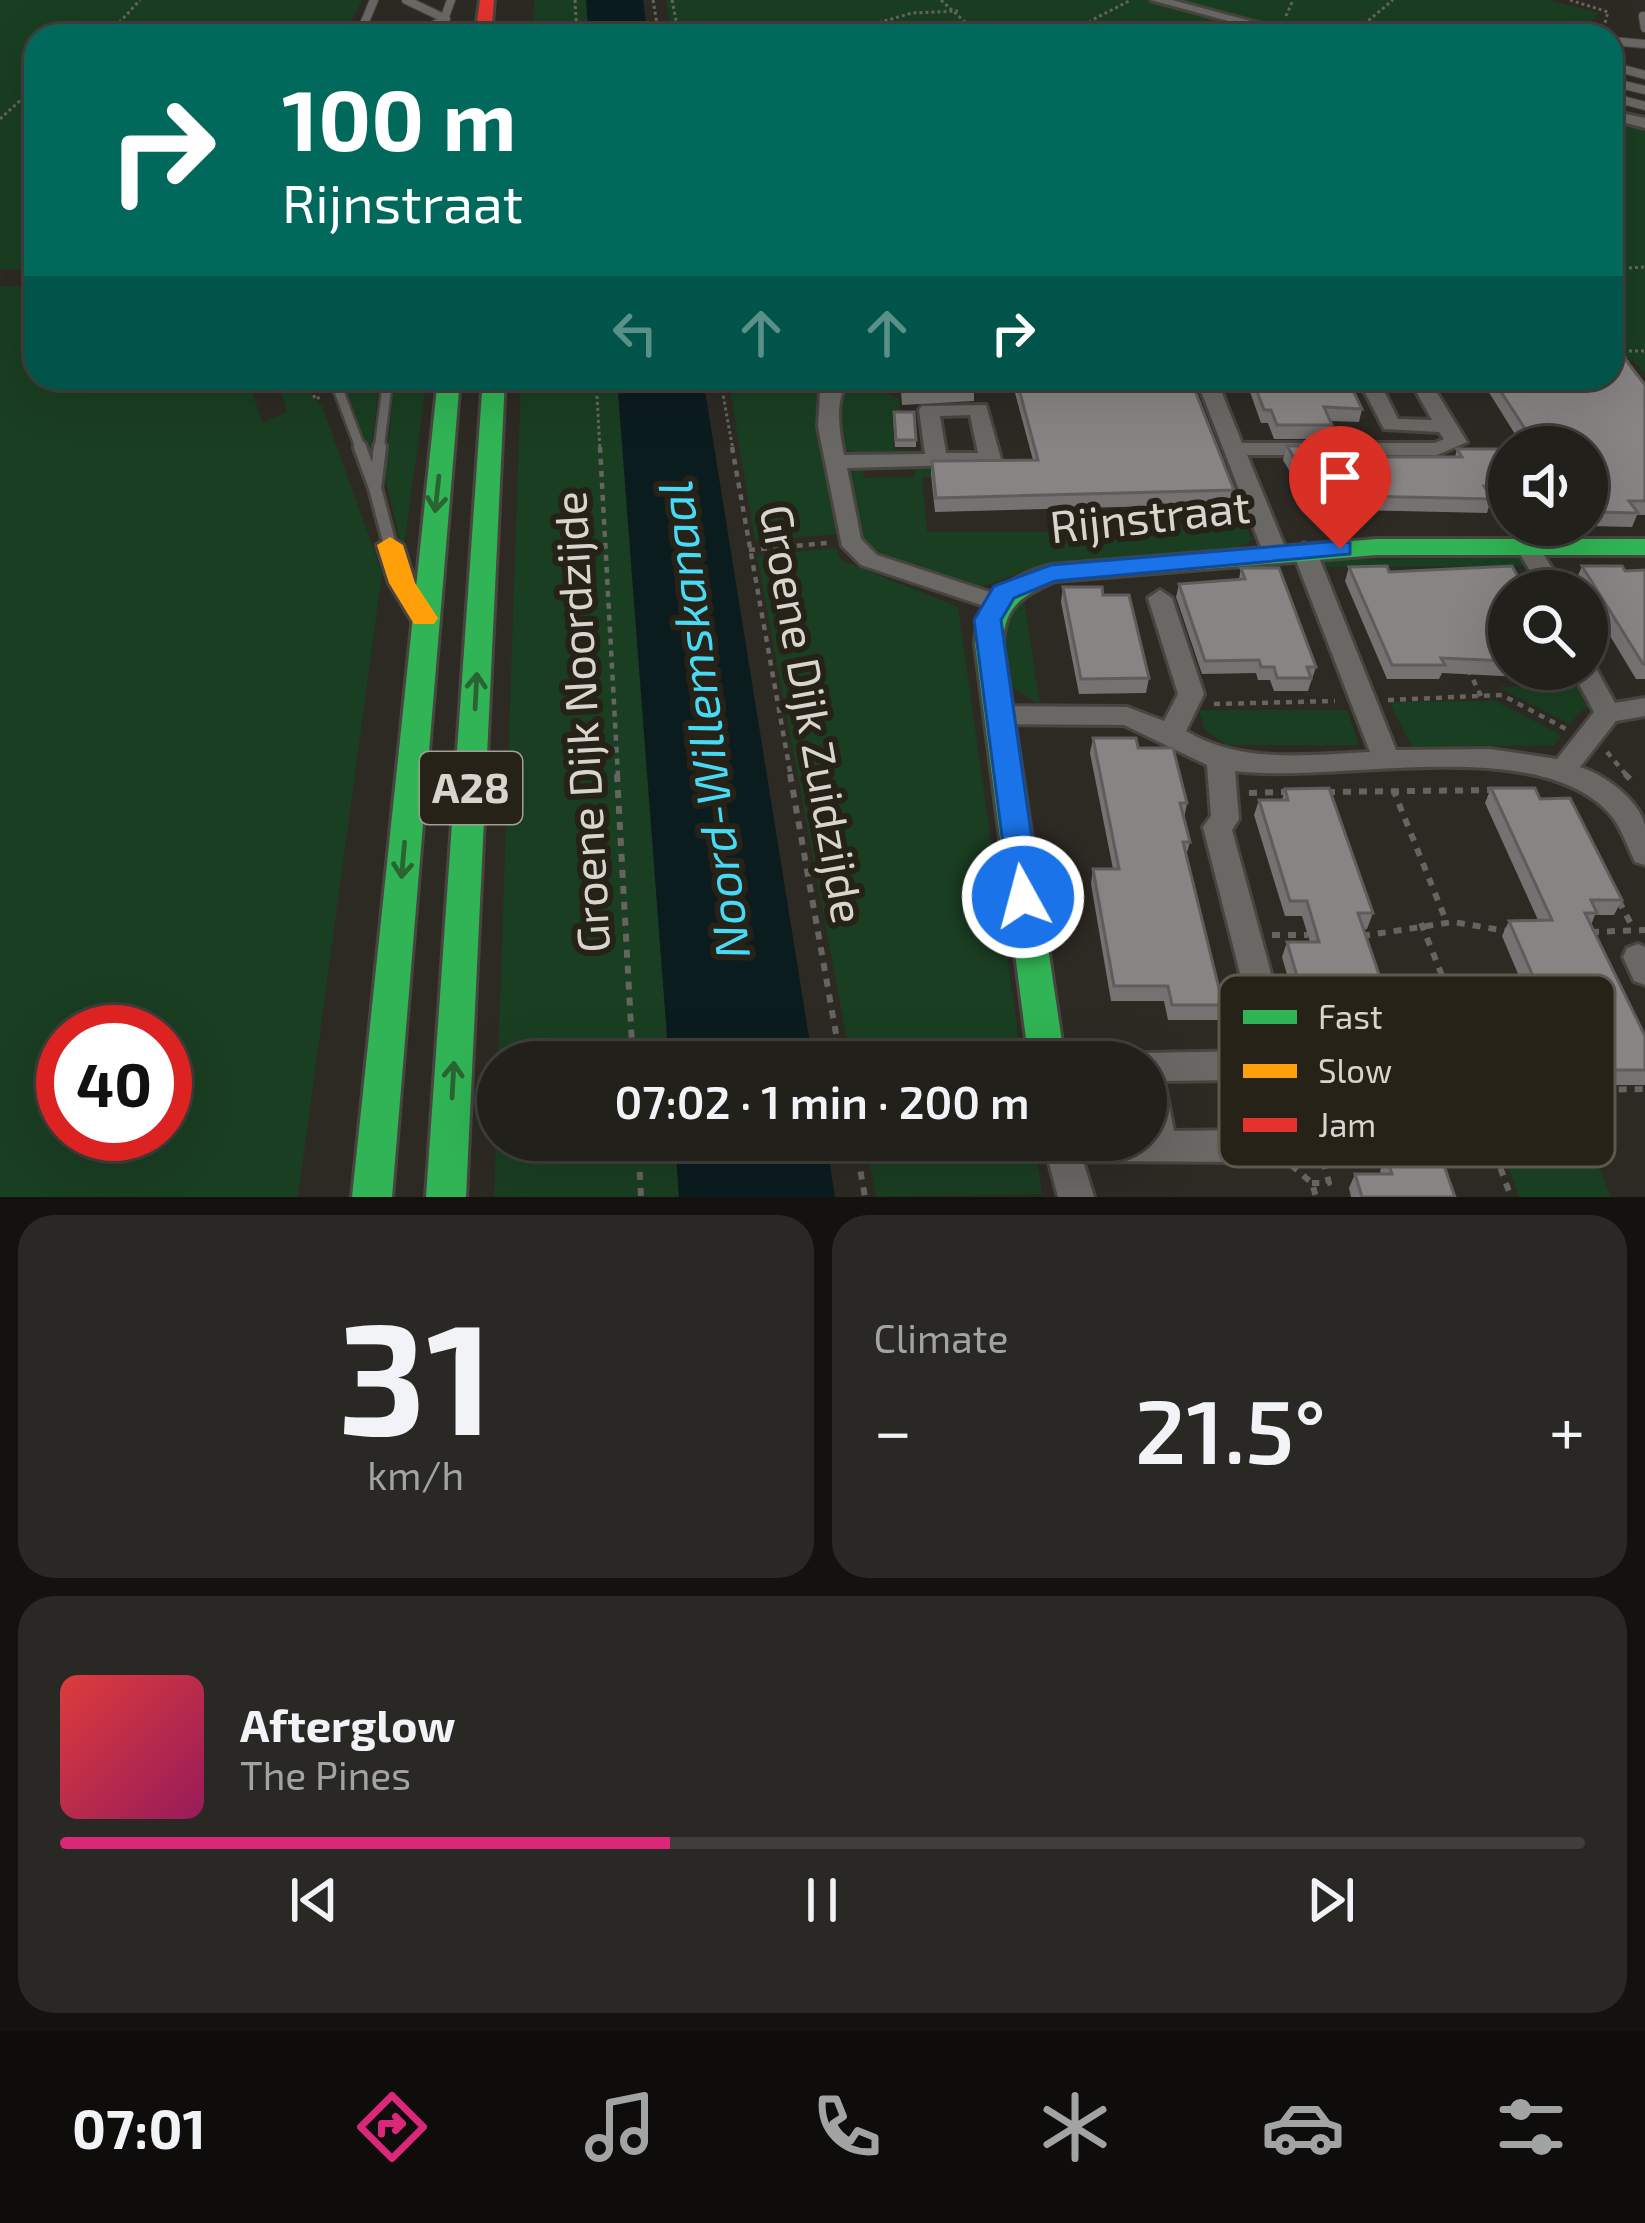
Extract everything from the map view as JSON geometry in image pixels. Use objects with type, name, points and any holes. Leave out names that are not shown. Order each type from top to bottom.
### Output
[{"type":"main road","name":"A28","points":[[372,1197],[448,390]]},
{"type":"main road","name":"A28","points":[[446,1197],[493,390]]},
{"type":"main road","points":[[390,545],[402,583],[424,618]]},
{"type":"main road","name":"Rijnstraat","points":[[996,602],[1016,584],[1051,573],[1275,552],[1645,547]]},
{"type":"main road","points":[[996,602],[988,620],[1044,1041]]},
{"type":"street","points":[[1157,0],[1252,24]]},
{"type":"street","points":[[833,390],[829,398],[833,462],[850,541],[869,560],[996,602]]},
{"type":"street","points":[[1211,390],[1275,552]]},
{"type":"street","points":[[1233,449],[1447,448],[1456,442],[1446,426]]},
{"type":"street","points":[[833,462],[936,460]]},
{"type":"street","points":[[1528,547],[1542,570]]},
{"type":"street","points":[[1304,550],[1387,762]]},
{"type":"street","points":[[1160,598],[1190,705],[1171,734]]},
{"type":"street","points":[[1596,690],[1609,713]]},
{"type":"street","points":[[1564,769],[1609,713],[1645,707]]},
{"type":"street","points":[[1000,715],[1127,716],[1220,759],[1521,760],[1564,769],[1600,788],[1618,806],[1645,854]]},
{"type":"street","points":[[1220,759],[1225,819],[1217,827],[1256,975]]},
{"type":"street","points":[[1167,1070],[1219,1067]]},
{"type":"street","points":[[1167,1147],[1219,1147]]},
{"type":"street","points":[[1066,1161],[1076,1197]]},
{"type":"lane","points":[[406,0],[446,19]]},
{"type":"lane","points":[[444,24],[452,0]]},
{"type":"lane","points":[[1643,16],[1645,28]]},
{"type":"lane","points":[[435,24],[446,19]]},
{"type":"lane","points":[[338,390],[375,488],[390,545]]},
{"type":"lane","points":[[375,488],[387,390]]},
{"type":"path","points":[[117,24],[140,0]]},
{"type":"path","points":[[941,0],[970,24]]},
{"type":"path","points":[[1095,24],[1130,0]]},
{"type":"path","points":[[1364,24],[1393,0]]},
{"type":"path","points":[[1570,0],[1608,12],[1610,18],[1602,24]]},
{"type":"path","points":[[873,24],[912,13],[958,11]]},
{"type":"path","points":[[0,119],[24,97]]},
{"type":"path","points":[[1623,355],[1628,362]]},
{"type":"path","name":"Groene Dijk Noordzijde","points":[[597,390],[632,1041]]},
{"type":"path","name":"Groene Dijk Zuidzijde","points":[[722,390],[837,1041]]},
{"type":"path","points":[[749,550],[850,541]]},
{"type":"path","points":[[1461,654],[1481,696]]},
{"type":"path","points":[[1190,705],[1502,695],[1618,758],[1635,788],[1600,788]]},
{"type":"path","points":[[1387,762],[1447,923]]},
{"type":"path","points":[[1308,792],[1499,790]]},
{"type":"path","points":[[1223,793],[1287,792]]},
{"type":"path","points":[[1614,890],[1641,947]]},
{"type":"path","points":[[1420,923],[1441,975]]},
{"type":"path","points":[[1352,936],[1394,936],[1420,923],[1491,923],[1509,932]]},
{"type":"path","points":[[1572,932],[1641,947]]},
{"type":"path","points":[[1246,934],[1310,935]]},
{"type":"path","points":[[1615,1090],[1645,1089]]},
{"type":"path","points":[[639,1161],[641,1197]]},
{"type":"path","points":[[859,1161],[865,1197]]},
{"type":"path","points":[[1316,1197],[1312,1183],[1329,1183],[1325,1167]]},
{"type":"path","points":[[1500,1167],[1511,1197]]},
{"type":"green space","points":[[0,0],[362,0],[350,24],[24,24],[24,270],[0,269]]},
{"type":"green space","points":[[534,0],[586,0],[588,24],[533,24]]},
{"type":"green space","points":[[666,0],[1549,0],[1599,13],[1589,24],[671,24]]},
{"type":"green space","points":[[1623,123],[1645,128],[1645,374],[1633,360],[1623,358]]},
{"type":"green space","points":[[0,286],[24,287],[24,390],[251,390],[263,423],[287,412],[280,390],[308,390],[323,408],[382,573],[298,1197],[0,1197]]},
{"type":"green space","points":[[344,390],[378,390],[367,457]]},
{"type":"green space","points":[[394,390],[425,390],[403,554],[385,477]]},
{"type":"green space","points":[[521,390],[618,390],[667,1041],[499,1041]]},
{"type":"green space","points":[[730,390],[831,390],[843,534],[755,540]]},
{"type":"green space","points":[[842,390],[887,390],[899,398],[900,418],[892,419],[894,449],[925,452],[856,455],[844,448]]},
{"type":"green space","points":[[862,466],[864,478],[914,477],[915,467],[940,467],[940,477],[922,477],[927,532],[1092,532],[1092,525],[1243,521],[1244,511],[1250,537],[1255,538],[1239,548],[1041,565],[981,587],[888,558],[863,541],[847,475]]},
{"type":"green space","points":[[836,548],[841,560],[958,607],[1019,1041],[847,1041],[757,556]]},
{"type":"green space","points":[[1527,558],[1532,566],[1323,567],[1320,560]]},
{"type":"green space","points":[[1020,597],[1040,705],[1012,687],[1003,624]]},
{"type":"green space","points":[[1504,690],[1585,690],[1591,702],[1569,724]]},
{"type":"green space","points":[[1496,701],[1561,735],[1554,745],[1412,747],[1389,702]]},
{"type":"green space","points":[[1199,710],[1347,710],[1359,745],[1227,745],[1205,730]]},
{"type":"green space","points":[[495,1161],[676,1161],[679,1197],[494,1197]]},
{"type":"green space","points":[[869,1161],[1037,1161],[1042,1194],[876,1197]]},
{"type":"green space","points":[[1508,1167],[1599,1167],[1611,1197],[1519,1197]]},
{"type":"water","points":[[586,0],[643,0],[646,24],[588,24]]},
{"type":"water","name":"Noord-Willemskanaal","points":[[618,390],[705,390],[810,1041],[667,1041]]},
{"type":"water","points":[[676,1161],[829,1161],[835,1197],[679,1197]]},
{"type":"building","points":[[1623,356],[1645,385],[1645,501],[1629,501],[1638,513],[1608,512],[1608,426],[1523,426],[1500,390],[1623,390]]},
{"type":"building","points":[[1019,390],[1195,390],[1234,490],[936,498],[932,461],[1038,460]]},
{"type":"building","points":[[1256,390],[1353,390],[1362,409],[1324,407],[1332,425],[1277,425],[1271,410],[1264,410]]},
{"type":"building","points":[[894,412],[914,412],[916,440],[896,440]]},
{"type":"building","points":[[1287,446],[1343,446],[1348,457],[1462,457],[1457,449],[1488,449],[1488,486],[1484,486],[1488,499],[1316,495]]},
{"type":"building","points":[[1387,566],[1389,572],[1512,566],[1514,570],[1488,570],[1488,660],[1441,658],[1445,665],[1392,665],[1349,567]]},
{"type":"building","points":[[1582,566],[1645,570],[1645,664],[1608,608],[1608,570]]},
{"type":"building","points":[[1241,568],[1279,568],[1316,667],[1307,667],[1311,678],[1277,678],[1274,667],[1261,667],[1259,660],[1205,661],[1179,584],[1245,579]]},
{"type":"building","points":[[1063,587],[1102,587],[1103,595],[1129,595],[1149,678],[1081,679]]},
{"type":"building","points":[[1093,738],[1136,738],[1138,748],[1173,748],[1187,803],[1180,803],[1190,842],[1183,842],[1219,1005],[1172,1005],[1168,986],[1114,986],[1093,869],[1119,869]]},
{"type":"building","points":[[1329,788],[1373,913],[1358,913],[1379,975],[1297,975],[1287,942],[1319,942],[1307,901],[1290,901],[1259,800],[1288,800],[1285,789]]},
{"type":"building","points":[[1491,788],[1535,788],[1540,799],[1570,798],[1622,900],[1591,900],[1597,913],[1585,913],[1645,1036],[1645,1070],[1615,1070],[1615,975],[1533,975],[1509,921],[1552,920]]},
{"type":"building","points":[[1390,1167],[1444,1167],[1455,1197],[1362,1197],[1355,1174],[1392,1174]]},
{"type":"traffic: fast","points":[[372,1197],[448,390]]},
{"type":"traffic: fast","points":[[446,1197],[493,390]]},
{"type":"traffic: fast","points":[[1044,1041],[989,644],[992,616],[1005,597],[1051,573],[1377,547],[1645,547]]},
{"type":"traffic: slow","points":[[390,545],[402,583],[424,618]]},
{"type":"traffic: jam","points":[[484,24],[487,0]]},
{"type":"route","points":[[1023,897],[989,644],[988,620],[1004,592],[1051,573],[1340,549]]}]
